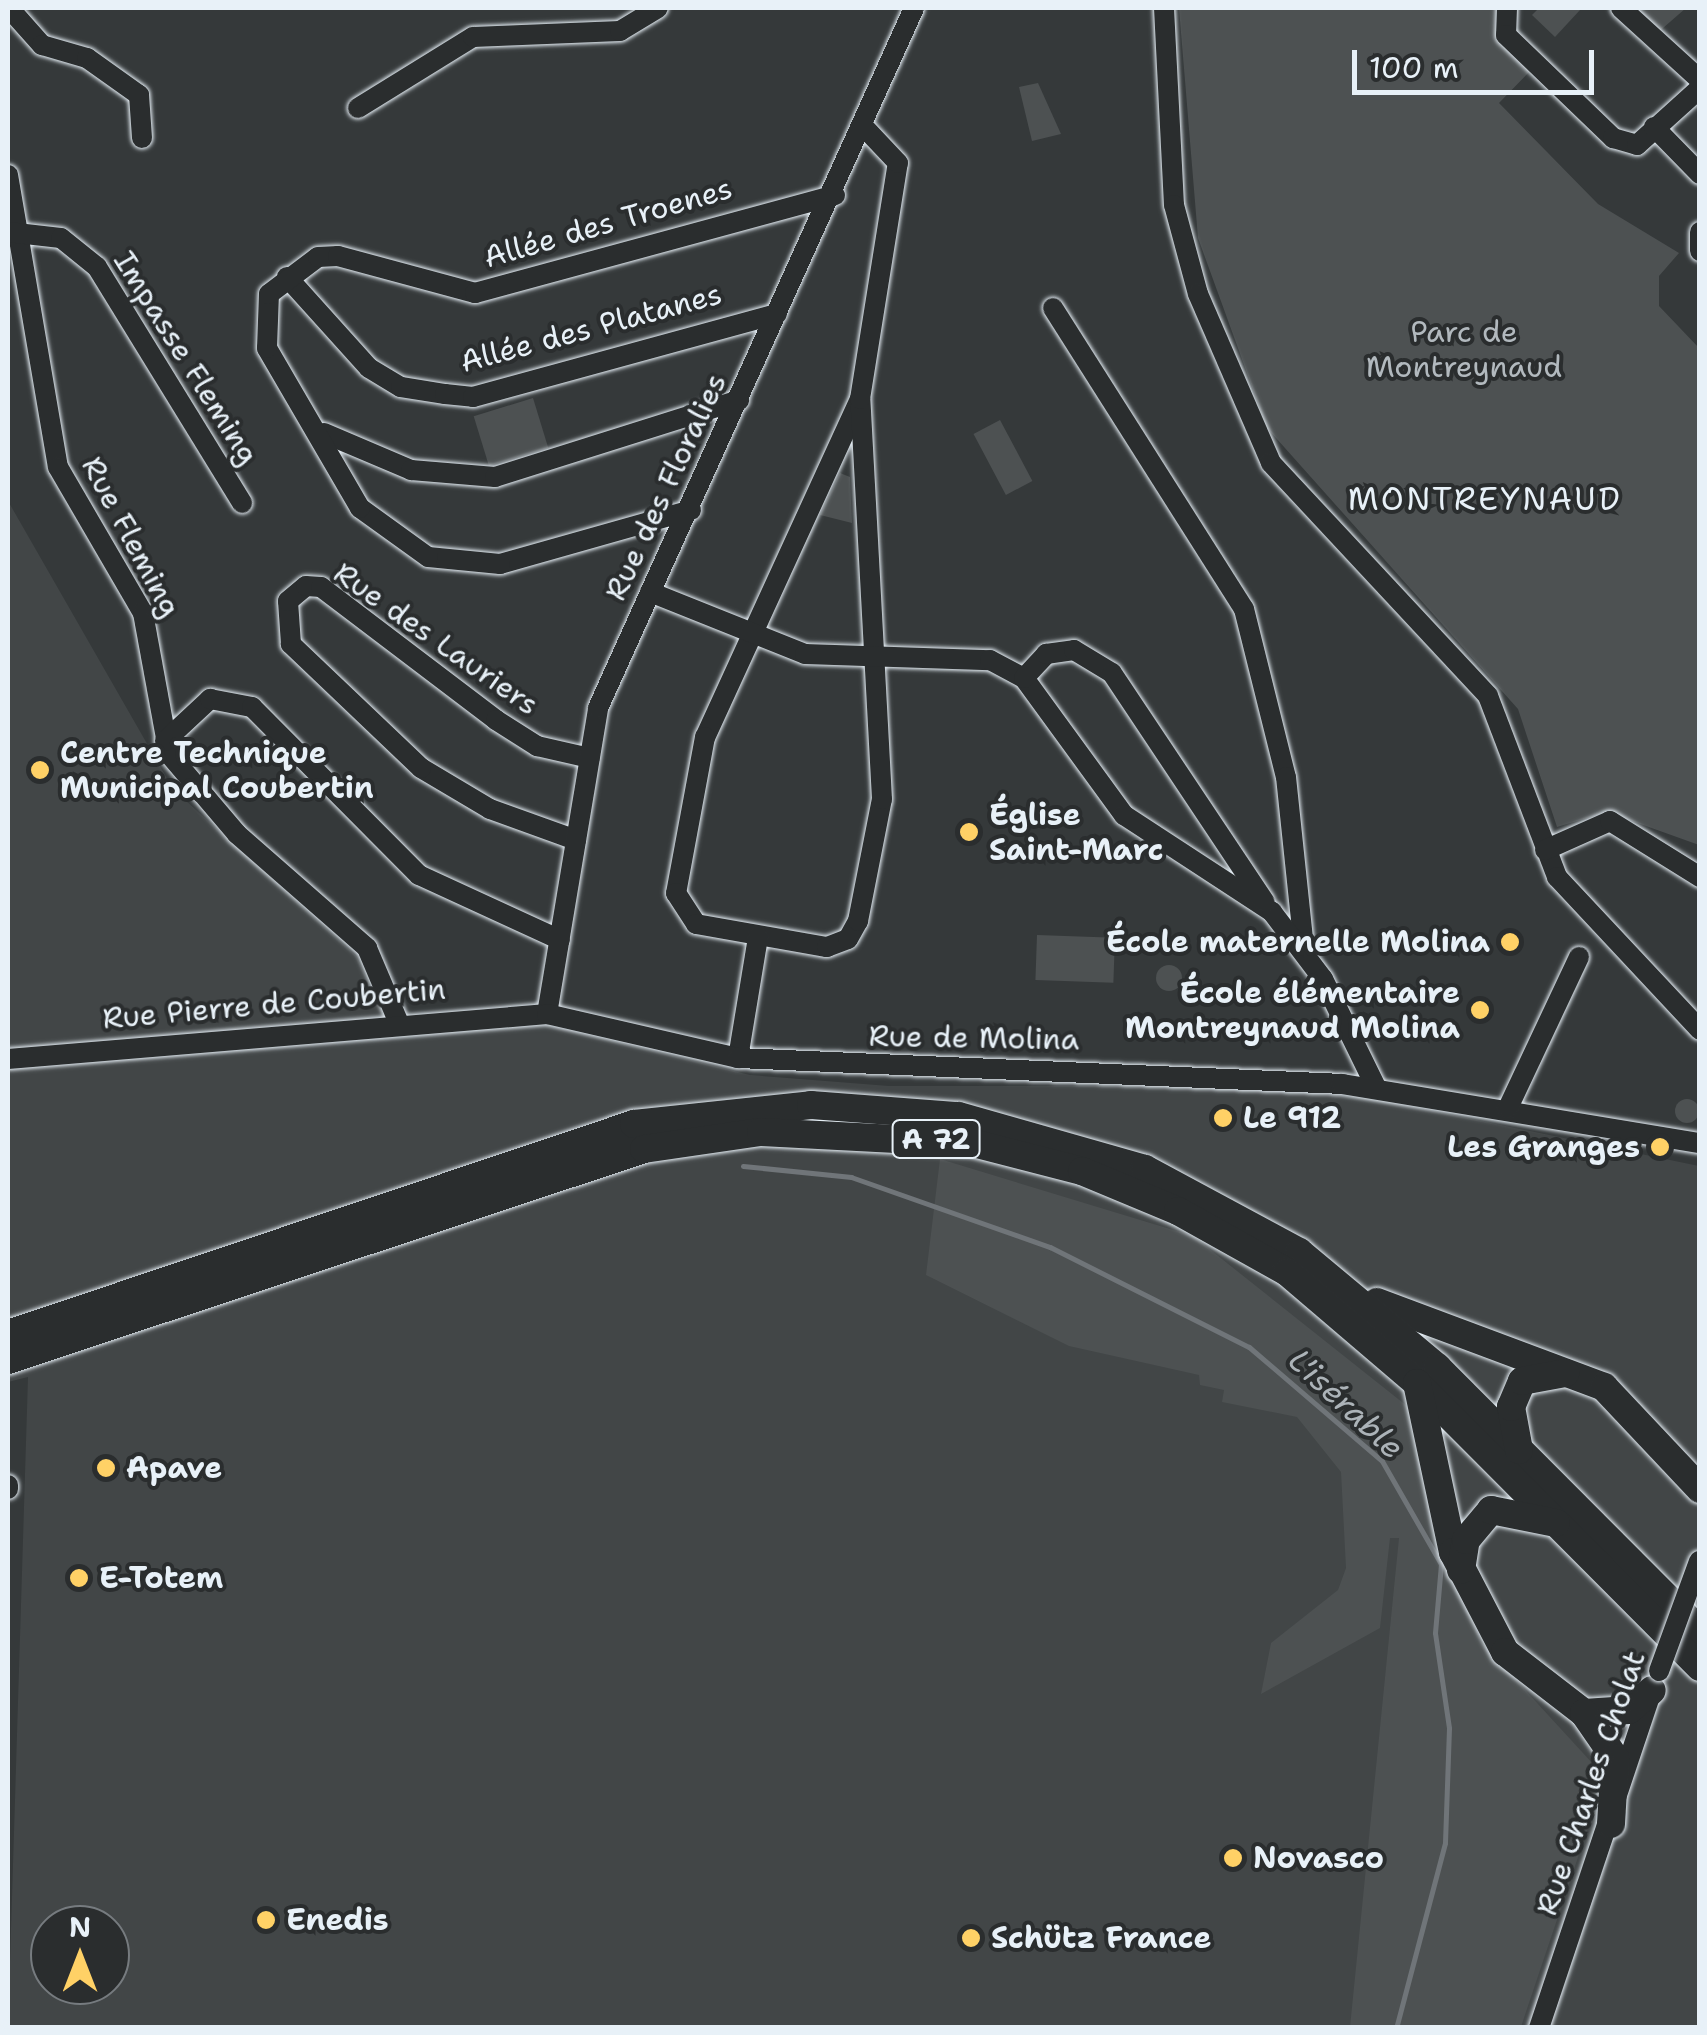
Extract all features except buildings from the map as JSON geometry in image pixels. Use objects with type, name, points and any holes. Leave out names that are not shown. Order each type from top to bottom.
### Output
[{"type":"highway","name":"A 72","points":[[12,1349],[588,1136],[689,1114],[811,1104],[959,1116],[1095,1150],[1232,1211],[1365,1302],[1700,1632]]},
{"type":"highway","name":"A 72","points":[[12,1349],[644,1149],[761,1132],[870,1132],[973,1143],[1082,1172],[1178,1211],[1286,1272],[1417,1383],[1700,1666]]},
{"type":"highway","points":[[1365,1302],[1578,1374],[1662,1441],[1700,1488]]},
{"type":"highway","points":[[1519,1450],[1511,1406],[1522,1381],[1578,1374]]},
{"type":"highway","points":[[1417,1383],[1460,1572],[1505,1652],[1584,1713],[1615,1758],[1611,1824]]},
{"type":"highway","points":[[1662,1441],[1700,1449]]},
{"type":"highway","points":[[1460,1572],[1466,1540],[1492,1510],[1559,1524]]},
{"type":"highway","points":[[1584,1713],[1629,1710],[1656,1681]]},
{"type":"street","points":[[9,8],[42,45],[87,58],[139,95],[142,138]]},
{"type":"street","points":[[358,108],[473,37],[620,31],[658,8]]},
{"type":"street","points":[[1164,8],[1174,205],[1198,294],[1271,463],[1488,696],[1557,877],[1700,1030]]},
{"type":"street","points":[[1507,8],[1506,35],[1596,126],[1637,145],[1700,88]]},
{"type":"street","points":[[1621,8],[1700,80]]},
{"type":"street","name":"Rue des Floralies","points":[[547,1014],[598,708],[917,10]]},
{"type":"street","points":[[1654,126],[1700,174]]},
{"type":"street","points":[[860,399],[705,736],[676,893],[696,924],[827,947],[854,932],[882,800],[860,399],[898,163],[864,128]]},
{"type":"street","name":"Rue Fleming","points":[[8,175],[13,234],[58,467],[143,613],[165,741],[237,834],[367,948],[398,1021]]},
{"type":"street","name":"Allée des Troenes","points":[[287,277],[338,256],[474,293],[835,195]]},
{"type":"street","points":[[1700,232],[1700,251]]},
{"type":"street","name":"Impasse Fleming","points":[[13,234],[61,238],[97,267],[242,503]]},
{"type":"street","points":[[287,277],[269,294],[262,326],[324,433],[360,508],[390,535],[452,565],[500,564],[691,510]]},
{"type":"street","name":"Allée des Platanes","points":[[287,277],[368,368],[401,388],[444,394],[473,396],[777,314]]},
{"type":"street","points":[[1053,308],[1244,609],[1286,777],[1304,949]]},
{"type":"street","points":[[324,433],[411,470],[494,476],[716,414],[739,400]]},
{"type":"street","name":"Rue des Lauriers","points":[[576,840],[490,809],[421,768],[292,644],[288,601],[321,587],[496,720],[537,746],[590,758]]},
{"type":"street","points":[[650,592],[753,638],[805,654],[990,660],[1024,678],[1124,814],[1272,912]]},
{"type":"street","points":[[1024,678],[1046,654],[1074,650],[1112,673],[1272,912],[1304,949],[1376,1088]]},
{"type":"street","points":[[165,741],[210,699],[252,707],[419,875],[560,940]]},
{"type":"street","points":[[1545,850],[1610,822],[1700,876]]},
{"type":"street","points":[[738,1058],[758,937]]},
{"type":"street","points":[[1508,1108],[1579,956]]},
{"type":"street","name":"Rue Pierre de Coubertin","points":[[8,1060],[398,1021],[547,1014]]},
{"type":"street","name":"Rue de Molina","points":[[547,1014],[738,1058],[1376,1088],[1700,1142]]},
{"type":"street","name":"Rue Charles Cholat","points":[[1539,2028],[1699,1560]]},
{"type":"shaded area","points":[[8,501],[173,789],[356,956],[383,1014],[548,1025],[750,1075],[889,1086],[1237,1086],[1375,1099],[1699,1166],[1699,2027],[8,2027],[28,1377],[8,1382]]},
{"type":"green space","name":"Parc de Montreynaud","points":[[1179,8],[1498,8],[1496,40],[1530,71],[1499,103],[1598,204],[1679,253],[1659,276],[1659,306],[1699,348],[1699,845],[1607,812],[1557,827],[1518,709],[1267,428],[1198,238]]},
{"type":"green space","points":[[1539,8],[1580,10],[1555,37],[1532,15]]},
{"type":"green space","points":[[1629,8],[1686,8],[1655,35]]},
{"type":"green space","points":[[1038,83],[1061,134],[1032,141],[1019,87]]},
{"type":"green space","points":[[533,398],[548,448],[489,466],[474,416]]},
{"type":"green space","points":[[1000,420],[1032,481],[1006,495],[974,434]]},
{"type":"green space","points":[[840,473],[850,477],[852,523],[820,515]]},
{"type":"green space","points":[[1037,935],[1115,938],[1113,983],[1035,980]]},
{"type":"green space","points":[[1169,965],[1178,969],[1182,978],[1178,987],[1169,991],[1160,987],[1156,978],[1160,969]]},
{"type":"green space","points":[[1687,1099],[1699,1111],[1687,1123],[1675,1111]]},
{"type":"green space","points":[[940,1159],[1193,1236],[1412,1410],[1480,1641],[1605,1777],[1521,2027],[1350,2027],[1399,1538],[1390,1538],[1380,1628],[1261,1694],[1271,1643],[1338,1590],[1346,1568],[1341,1472],[1297,1417],[1222,1402],[1224,1390],[1200,1385],[1199,1375],[1069,1346],[926,1275]]},
{"type":"waterway","name":"L'isérable","points":[[743,1166],[851,1177],[1050,1247],[1249,1347],[1382,1461],[1441,1564],[1435,1633],[1449,1728],[1445,1843],[1396,2028]]},
{"type":"place","name":"Centre Technique Municipal Coubertin","points":[[40,770]]},
{"type":"place","name":"Église Saint-Marc","points":[[969,832]]},
{"type":"place","name":"École maternelle Molina","points":[[1510,942]]},
{"type":"place","name":"École élémentaire Montreynaud Molina","points":[[1480,1010]]},
{"type":"place","name":"Le 912","points":[[1223,1118]]},
{"type":"place","name":"Les Granges","points":[[1660,1147]]},
{"type":"place","name":"Apave","points":[[106,1468]]},
{"type":"place","name":"E-Totem","points":[[79,1578]]},
{"type":"place","name":"Novasco","points":[[1233,1858]]},
{"type":"place","name":"Enedis","points":[[266,1920]]},
{"type":"place","name":"Schütz France","points":[[971,1938]]},
{"type":"district","name":"MONTREYNAUD","points":[[1485,499]]}]
